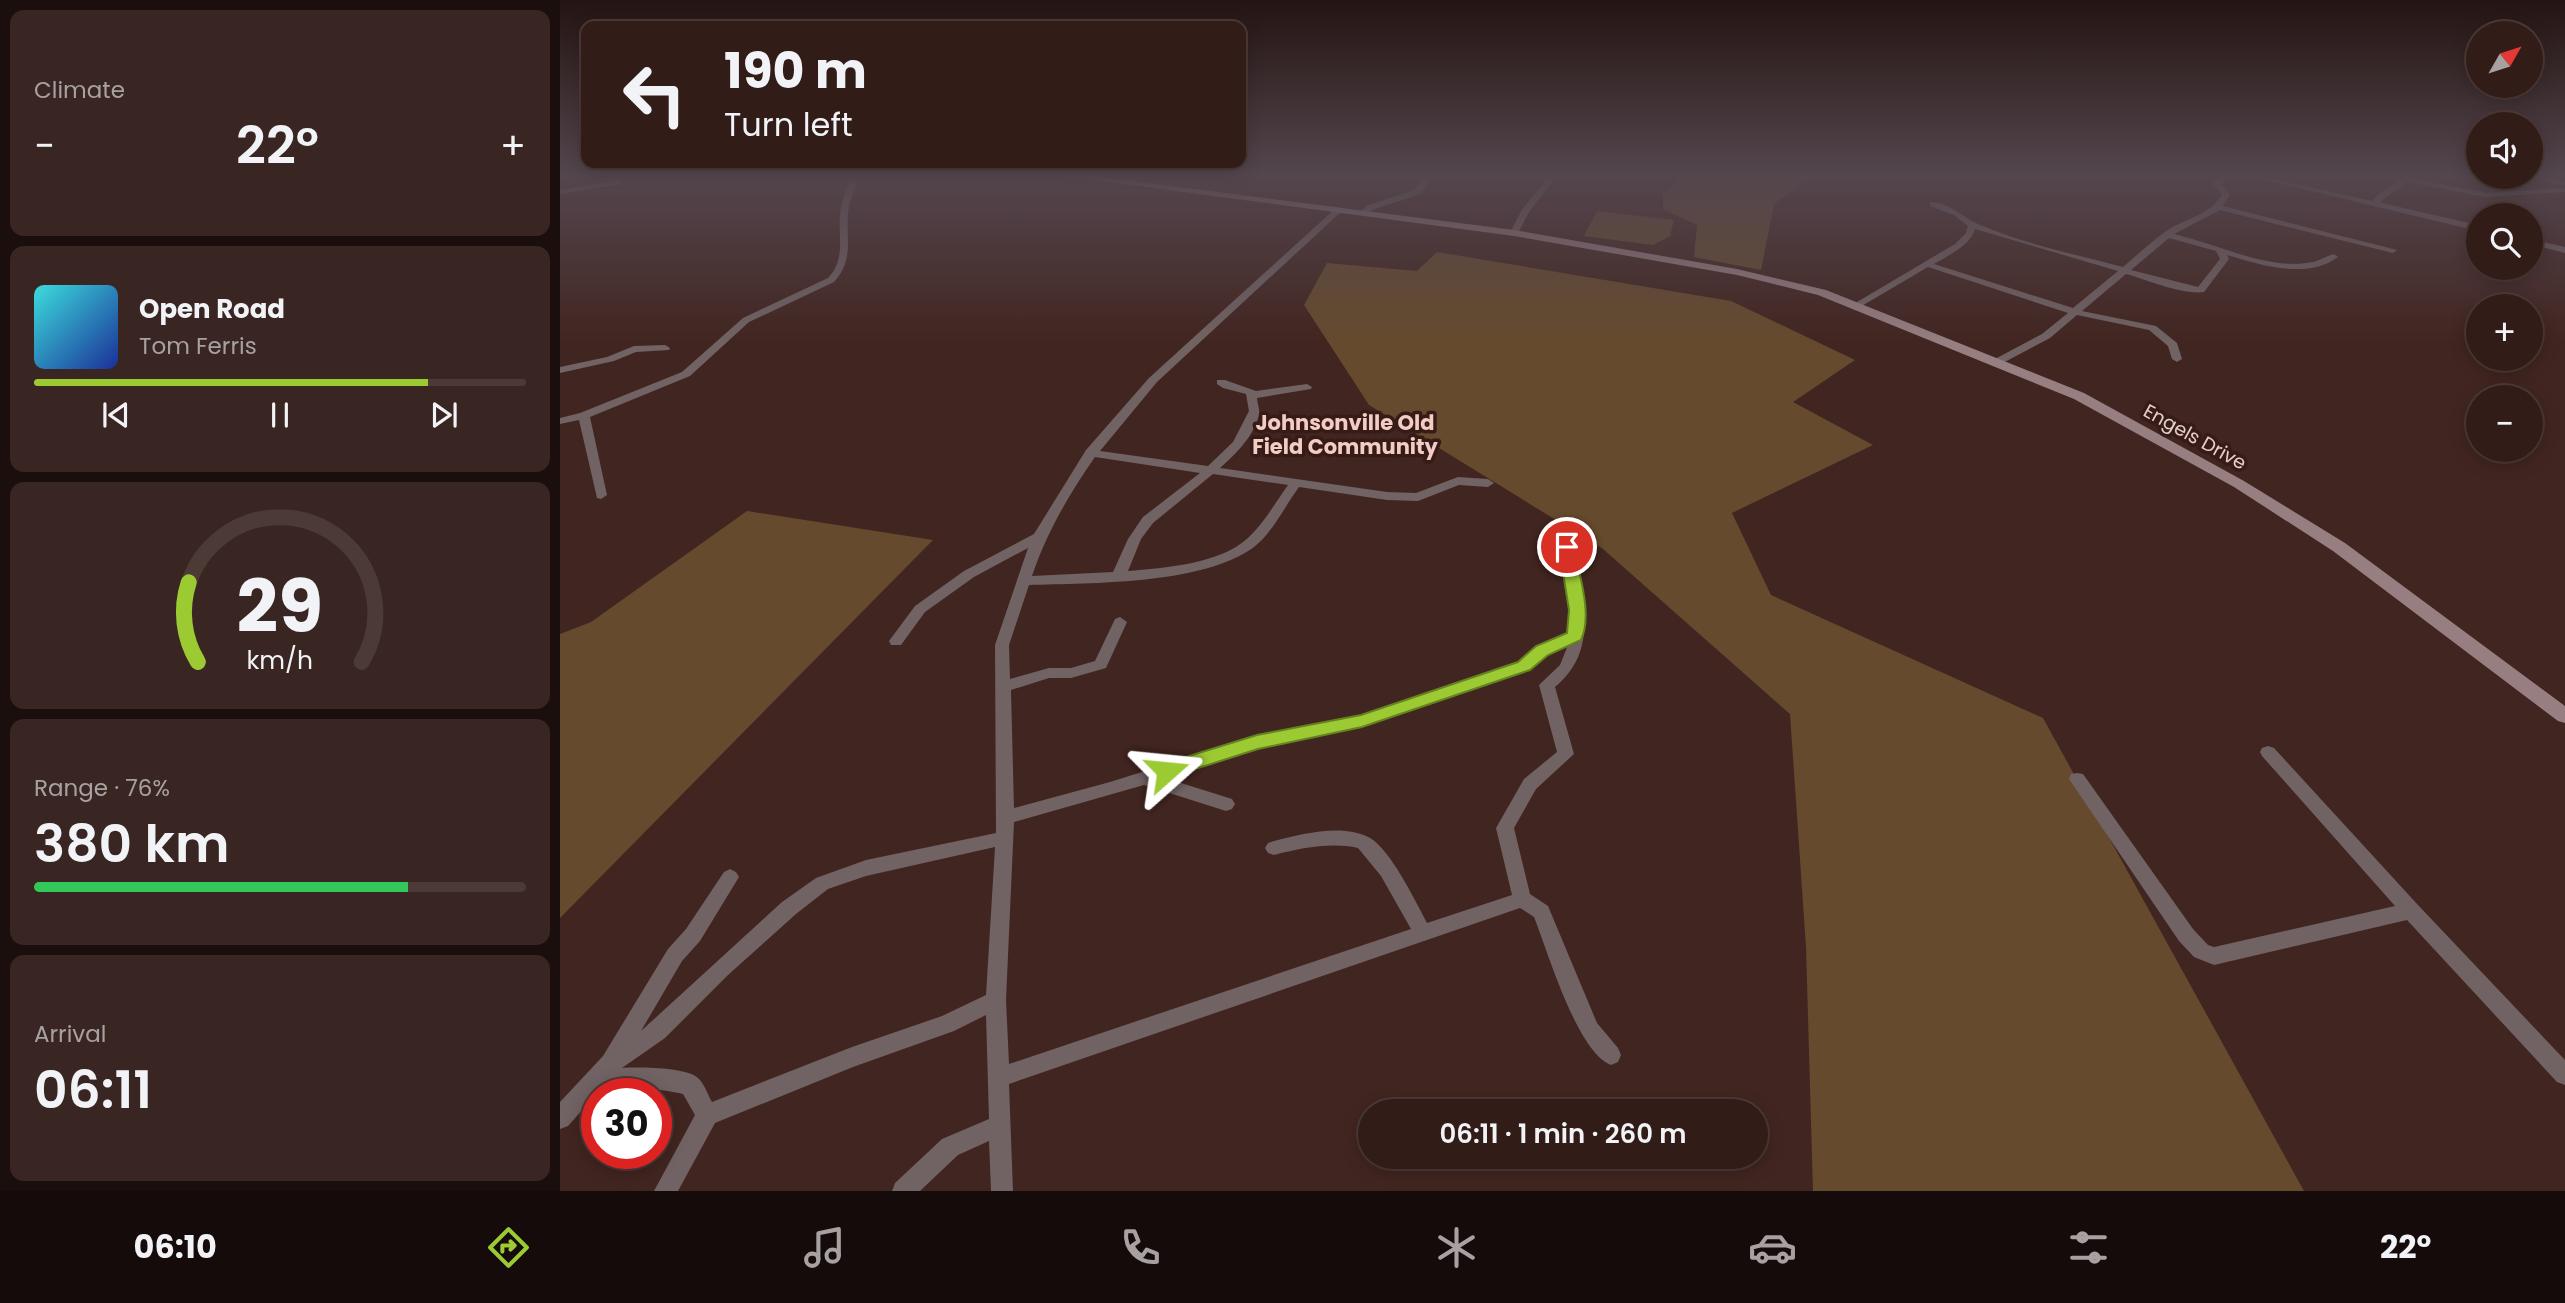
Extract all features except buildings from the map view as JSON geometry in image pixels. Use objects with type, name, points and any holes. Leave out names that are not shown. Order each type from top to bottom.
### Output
[{"type":"street","points":[[560,421],[584,415],[686,374],[746,320],[831,280],[839,273],[847,248],[846,232]]},
{"type":"street","points":[[1002,1191],[996,1000],[1006,817],[1002,645],[1039,537],[1090,453],[1153,380],[1314,232]]},
{"type":"street","points":[[1503,232],[1514,233]]},
{"type":"street","points":[[1857,305],[1958,246],[1971,232]]},
{"type":"street","points":[[1993,232],[2193,290],[2201,290],[2225,259],[2220,250]]},
{"type":"street","points":[[1997,362],[2046,336],[2173,232]]},
{"type":"street","points":[[2308,232],[2393,250]]},
{"type":"street","name":"Engels Drive","points":[[1514,233],[1737,272],[1822,292],[2079,396],[2239,484],[2339,547],[2565,716]]},
{"type":"street","points":[[2167,235],[2292,266],[2314,266],[2334,257]]},
{"type":"street","points":[[2543,244],[2565,250]]},
{"type":"street","points":[[1926,264],[2075,312],[2115,323],[2152,328],[2173,345],[2177,359]]},
{"type":"street","points":[[560,370],[610,359],[634,349],[665,348]]},
{"type":"street","points":[[1221,382],[1253,395],[1307,387]]},
{"type":"street","points":[[1118,577],[1146,522],[1236,449],[1251,426],[1255,411],[1252,405],[1253,395]]},
{"type":"street","points":[[584,415],[601,495]]},
{"type":"street","points":[[1090,453],[1387,496],[1418,497],[1448,482],[1488,483]]},
{"type":"street","points":[[1023,581],[1118,577],[1187,567],[1231,554],[1251,543],[1295,484]]},
{"type":"street","points":[[896,641],[920,609],[969,574],[1039,537]]},
{"type":"street","points":[[1567,547],[1577,610],[1572,657],[1566,668],[1547,685],[1566,754],[1530,784],[1505,828],[1522,899],[1541,912],[1589,1030],[1611,1055]]},
{"type":"street","points":[[1003,687],[1049,673],[1070,673],[1101,664],[1120,622]]},
{"type":"street","points":[[1006,817],[1144,778],[1257,742],[1362,721],[1524,666],[1542,650],[1575,636]]},
{"type":"street","points":[[2268,752],[2565,1075]]},
{"type":"street","points":[[1144,778],[1226,804]]},
{"type":"street","points":[[2077,779],[2186,935],[2201,951],[2214,956],[2412,911]]},
{"type":"street","points":[[566,1112],[610,1065],[658,1031],[721,969],[789,908],[822,883],[866,868],[1005,838]]},
{"type":"street","points":[[1274,848],[1299,841],[1356,840],[1367,845],[1382,864],[1423,933]]},
{"type":"street","points":[[610,1065],[675,955],[693,935],[730,877]]},
{"type":"street","points":[[998,1079],[1522,899]]},
{"type":"street","points":[[665,1191],[707,1115],[852,1057],[947,1024],[996,1000]]},
{"type":"street","points":[[566,1112],[618,1079],[651,1077],[690,1085],[707,1115]]},
{"type":"street","points":[[903,1191],[950,1147],[1000,1125]]},
{"type":"shaded area","points":[[1586,232],[1671,232],[1670,236],[1653,245],[1584,236]]},
{"type":"shaded area","points":[[1696,232],[1769,232],[1761,270],[1694,257]]},
{"type":"shaded area","points":[[1437,252],[1731,301],[1855,360],[1793,402],[1873,445],[1732,513],[1771,595],[2043,718],[2304,1191],[1813,1191],[1806,947],[1790,714],[1603,549],[1369,405],[1304,305],[1327,263],[1417,271]]},
{"type":"shaded area","points":[[747,511],[933,540],[560,918],[560,634],[591,622]]},
{"type":"district","name":"Johnsonville Old Field Community","points":[[1345,434]]},
{"type":"route","points":[[1167,771],[1257,742],[1362,721],[1524,666],[1542,650],[1575,636],[1577,610],[1567,547]]}]
